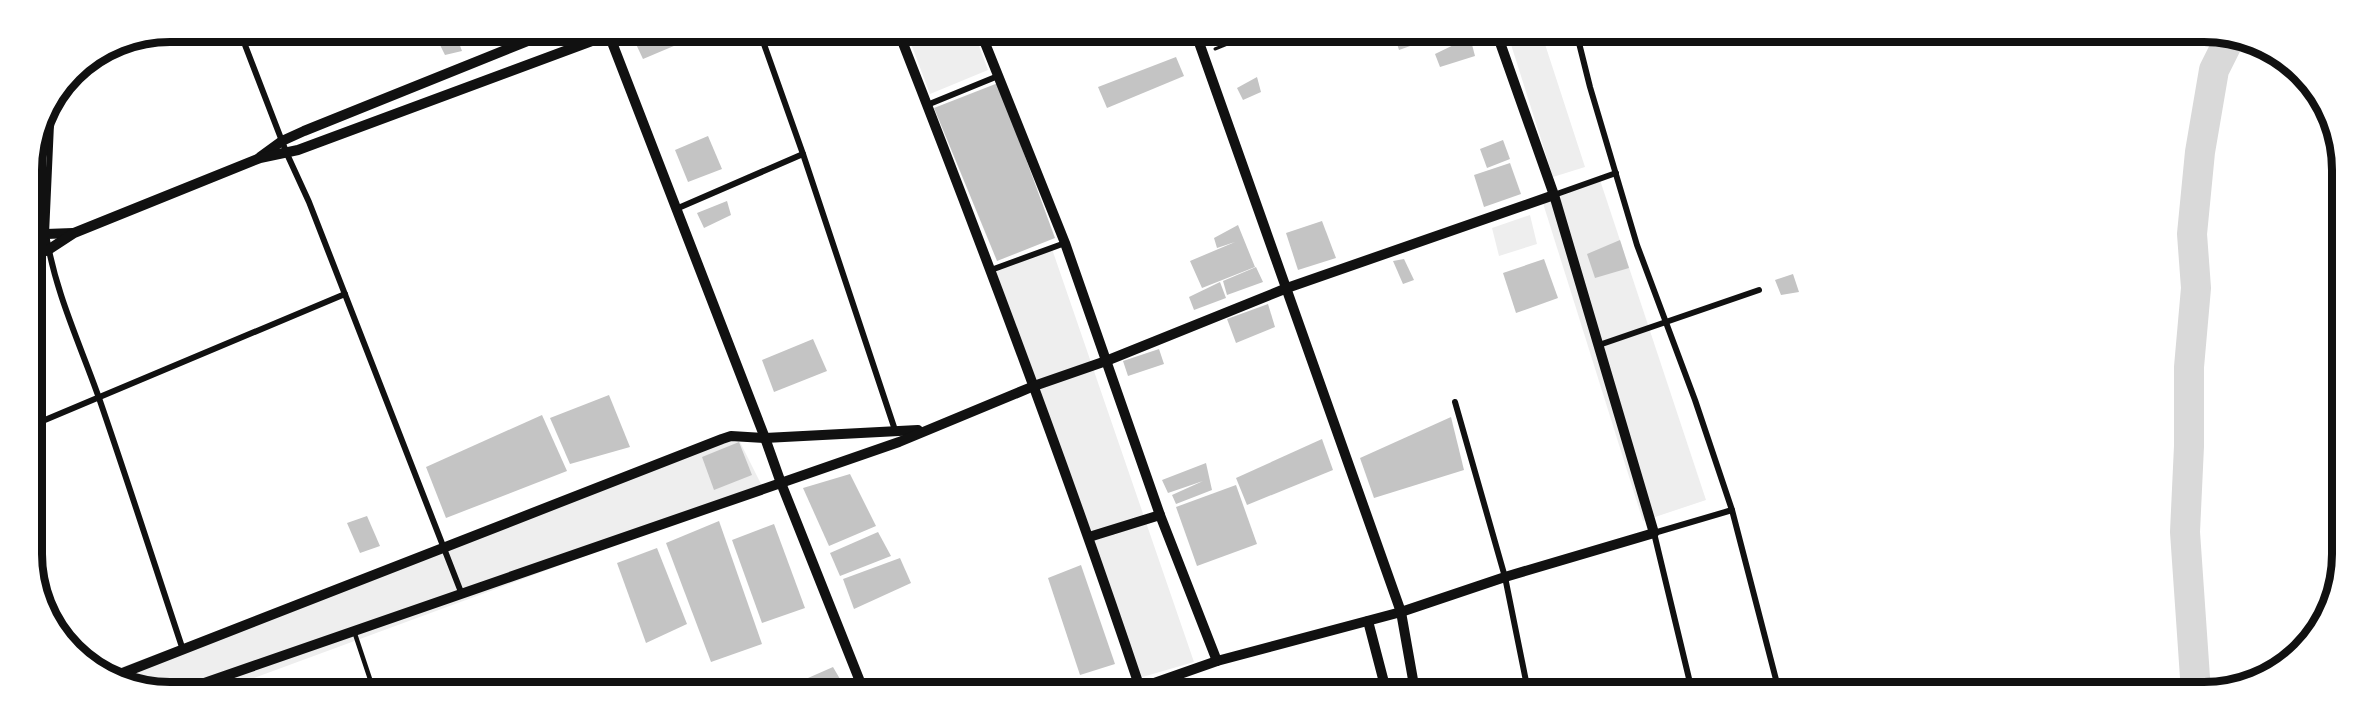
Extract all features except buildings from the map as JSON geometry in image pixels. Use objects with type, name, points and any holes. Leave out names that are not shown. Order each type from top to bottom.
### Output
[{"type":"street","points":[[244,42],[287,154],[309,202],[461,592]]},
{"type":"street","points":[[260,158],[282,141],[525,42]]},
{"type":"street","points":[[42,252],[74,233],[260,158],[287,154],[587,42]]},
{"type":"street","points":[[611,42],[860,682]]},
{"type":"street","points":[[763,42],[897,437]]},
{"type":"street","points":[[902,42],[1034,386],[1139,682]]},
{"type":"street","points":[[985,42],[1065,243],[1160,515],[1217,662]]},
{"type":"street","points":[[1199,42],[1401,612],[1413,682]]},
{"type":"street","points":[[1500,42],[1554,195],[1599,345],[1654,533],[1690,682]]},
{"type":"street","points":[[1579,42],[1637,245],[1732,510],[1777,682]]},
{"type":"street","points":[[927,105],[998,76]]},
{"type":"street","points":[[430,80],[438,98]]},
{"type":"street","points":[[51,124],[46,234],[48,250],[59,291],[98,396],[183,650]]},
{"type":"street","points":[[675,209],[803,154]]},
{"type":"street","points":[[207,682],[461,592],[781,483],[897,437],[929,429],[1034,386],[1106,361],[1287,288],[1616,173]]},
{"type":"street","points":[[42,235],[74,233]]},
{"type":"street","points":[[991,270],[1065,243]]},
{"type":"street","points":[[1599,345],[1759,290]]},
{"type":"street","points":[[42,421],[345,294]]},
{"type":"street","points":[[1455,402],[1505,577],[1526,682]]},
{"type":"street","points":[[123,673],[722,439],[743,436],[765,438],[897,437]]},
{"type":"street","points":[[1161,682],[1217,662],[1401,612],[1505,577],[1732,510]]},
{"type":"street","points":[[1089,537],[1160,515]]},
{"type":"street","points":[[1368,621],[1384,682]]},
{"type":"lane","points":[[354,630],[370,682]]},
{"type":"path","points":[[1203,54],[1232,42]]},
{"type":"shaded area","points":[[910,42],[977,42],[988,70],[930,94]]},
{"type":"shaded area","points":[[1510,42],[1544,42],[1585,167],[1553,177]]},
{"type":"shaded area","points":[[1600,180],[1706,500],[1643,521],[1542,200]]},
{"type":"shaded area","points":[[1530,215],[1537,244],[1499,256],[1492,228]]},
{"type":"shaded area","points":[[1052,249],[1194,662],[1139,678],[991,270]]},
{"type":"shaded area","points":[[737,436],[764,490],[243,682],[153,681],[115,670]]},
{"type":"waterway","points":[[2195,682],[2185,532],[2189,446],[2189,367],[2196,288],[2192,234],[2200,152],[2214,70],[2227,44]]}]
